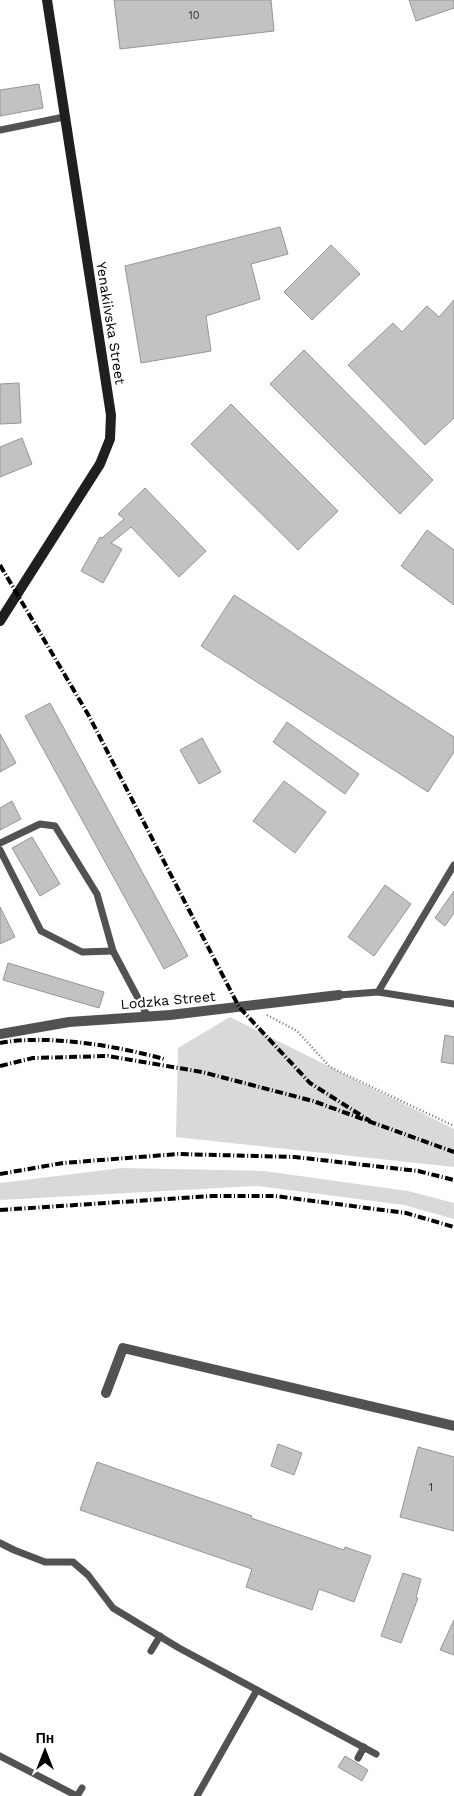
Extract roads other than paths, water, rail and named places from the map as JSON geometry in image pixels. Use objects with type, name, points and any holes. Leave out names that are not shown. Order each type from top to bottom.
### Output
[{"type":"street","name":"Yenakiivska Street","points":[[0,621],[100,464],[110,440],[111,415],[46,0]]},
{"type":"street","name":"Lodzka Street","points":[[0,1034],[69,1022],[148,1017],[339,995]]},
{"type":"street","points":[[106,1393],[123,1348],[454,1426]]},
{"type":"lane","points":[[0,130],[64,117]]},
{"type":"lane","points":[[0,843],[40,824],[54,826],[98,894],[113,951],[148,1017]]},
{"type":"lane","points":[[0,850],[41,932],[82,952],[113,951]]},
{"type":"lane","points":[[378,992],[454,865]]},
{"type":"lane","points":[[339,995],[378,992],[452,1004],[454,996]]},
{"type":"lane","points":[[0,1543],[45,1562],[73,1562],[88,1575],[113,1608],[257,1690],[376,1754]]},
{"type":"lane","points":[[151,1651],[160,1636]]},
{"type":"lane","points":[[197,1796],[257,1690]]},
{"type":"lane","points":[[358,1758],[364,1747]]},
{"type":"lane","points":[[0,1756],[77,1796],[82,1788]]},
{"type":"railway","points":[[0,565],[89,716],[239,1007],[310,1083],[370,1121]]},
{"type":"railway","points":[[0,1043],[39,1040],[82,1043],[164,1059]]},
{"type":"railway","points":[[0,1066],[33,1058],[108,1056],[202,1072],[313,1101],[454,1152]]},
{"type":"railway","points":[[0,1174],[63,1163],[178,1154],[295,1157],[418,1171],[454,1180]]},
{"type":"railway","points":[[0,1210],[212,1196],[275,1196],[406,1213],[454,1227]]}]
